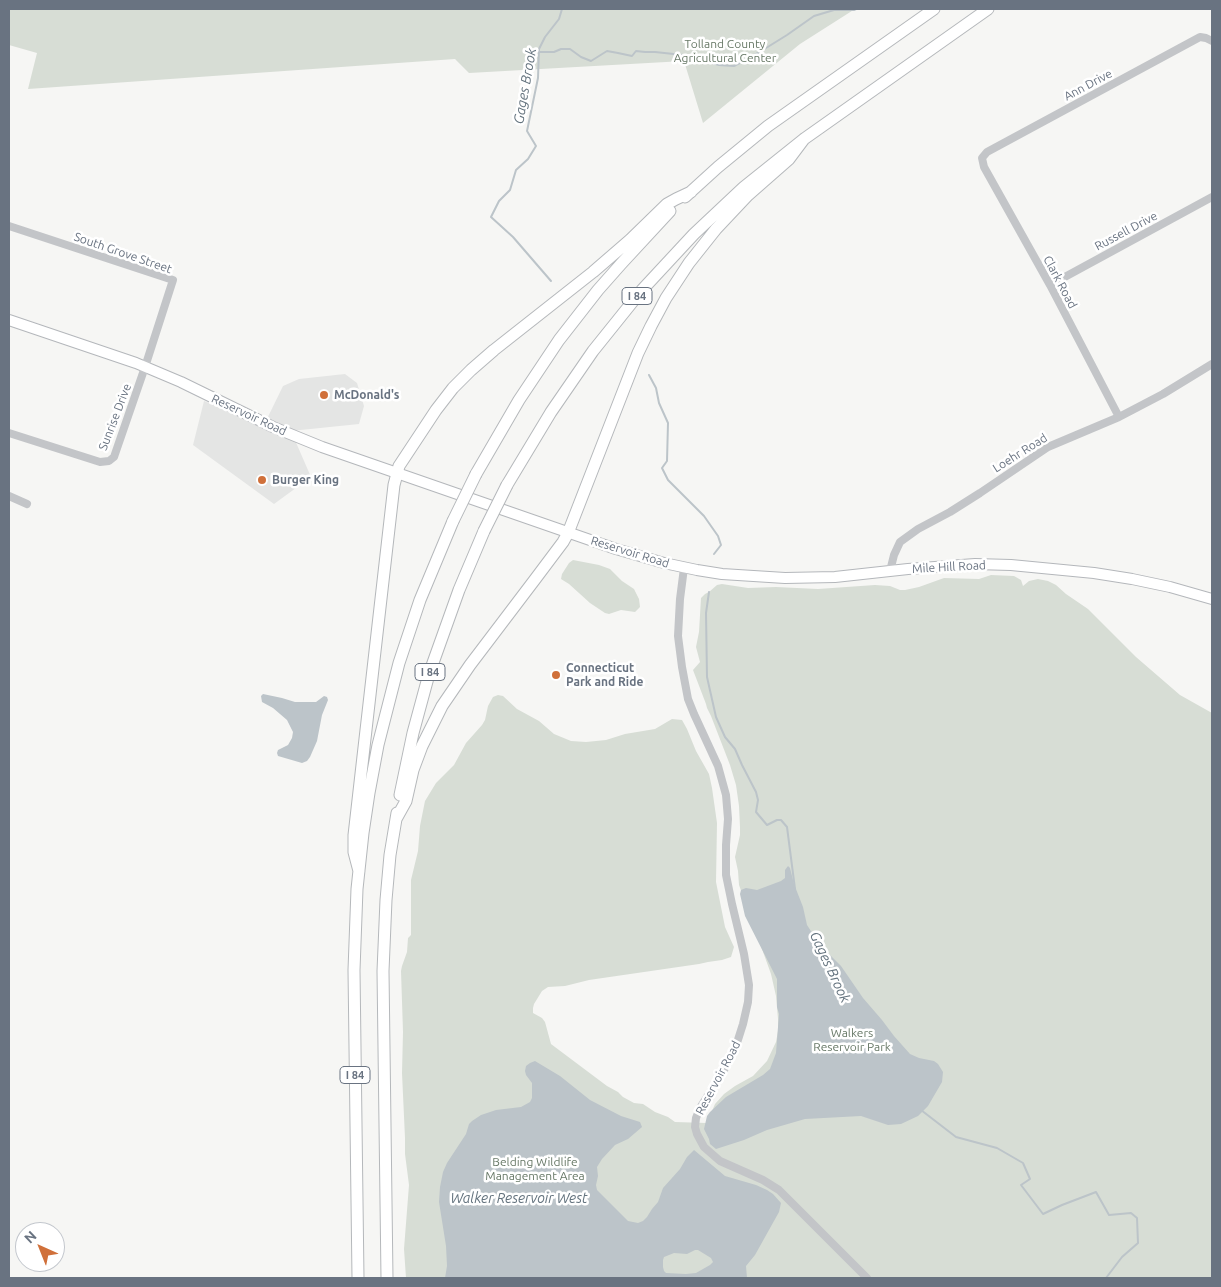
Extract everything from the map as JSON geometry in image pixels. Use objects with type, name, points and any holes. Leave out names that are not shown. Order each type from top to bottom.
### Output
[{"type":"highway","name":"I 84","points":[[358,1278],[354,970],[359,871],[366,811],[371,777],[389,696],[420,600],[453,520],[476,474],[518,400],[559,340],[598,290],[655,226],[729,158],[776,120],[934,9]]},
{"type":"highway","name":"I 84","points":[[386,1278],[383,971],[390,855],[413,733],[429,674],[459,590],[484,531],[507,485],[546,419],[578,371],[642,290],[677,251],[727,202],[804,138],[988,9]]},
{"type":"highway","points":[[396,819],[406,801],[422,746],[442,706],[470,664],[568,533],[638,353],[666,298],[689,263],[716,229],[748,195],[790,159],[804,138]]},
{"type":"highway","points":[[359,871],[354,852],[354,835],[396,473],[402,460],[436,410],[453,388],[471,370],[593,272],[667,204],[691,192]]},
{"type":"main road","name":"Reservoir Road","points":[[9,320],[112,354],[145,367],[295,436],[568,533],[632,554],[684,568]]},
{"type":"main road","name":"Mile Hill Road","points":[[684,568],[728,575],[785,578],[835,577],[975,564],[1011,565],[1132,579],[1212,599]]},
{"type":"street","name":"Ann Drive","points":[[982,158],[987,152],[1200,37],[1209,40]]},
{"type":"street","name":"Clark Road","points":[[982,158],[984,167],[1050,285],[1119,417]]},
{"type":"street","name":"Russell Drive","points":[[1050,285],[1212,197]]},
{"type":"street","name":"South Grove Street","points":[[9,226],[173,280],[145,367]]},
{"type":"street","name":"Loehr Road","points":[[890,571],[900,542],[918,529],[950,512],[1048,447],[1119,417],[1163,394],[1212,364]]},
{"type":"street","name":"Sunrise Drive","points":[[9,432],[100,462],[109,461],[114,457],[145,367]]},
{"type":"street","points":[[9,496],[27,504]]},
{"type":"street","name":"Reservoir Road","points":[[684,568],[678,636],[682,667],[691,707],[718,766],[726,795],[728,819],[726,875],[749,985],[748,1002],[736,1046],[723,1072],[700,1108],[695,1126],[697,1134],[704,1147],[720,1161],[763,1180],[779,1190],[867,1278]]},
{"type":"shaded area","points":[[345,374],[357,383],[364,406],[359,424],[291,431],[311,477],[274,504],[193,445],[204,401],[264,425],[283,386],[299,379]]},
{"type":"green space","name":"Tolland County Agricultural Center","points":[[9,9],[855,9],[800,44],[703,123],[684,61],[469,73],[455,59],[28,89],[37,53],[9,45]]},
{"type":"green space","points":[[573,560],[610,569],[622,581],[634,589],[639,599],[640,607],[635,612],[621,610],[609,614],[590,603],[561,579],[562,574]]},
{"type":"green space","points":[[991,575],[1014,576],[1021,580],[1023,586],[1029,581],[1038,579],[1056,585],[1088,609],[1136,657],[1180,695],[1212,713],[1212,1278],[406,1278],[404,1249],[409,1185],[405,1154],[401,971],[407,952],[408,938],[411,935],[411,880],[418,851],[425,801],[436,783],[454,765],[466,743],[482,725],[493,697],[503,696],[517,709],[539,721],[554,734],[571,741],[606,740],[625,734],[655,729],[672,719],[682,720],[687,729],[696,751],[709,774],[712,788],[717,823],[716,882],[725,927],[734,947],[731,957],[699,964],[589,980],[565,986],[548,987],[542,991],[534,1004],[533,1013],[545,1022],[551,1044],[623,1097],[634,1103],[643,1104],[675,1122],[707,1123],[715,1104],[724,1094],[753,1076],[767,1061],[776,1042],[778,1019],[776,996],[771,974],[739,885],[735,857],[740,835],[736,785],[693,670],[700,662],[696,647],[701,598],[717,585],[722,584],[748,588],[818,589],[875,585],[905,590],[944,578],[979,579]]},
{"type":"water","points":[[263,694],[295,702],[316,702],[324,696],[327,697],[328,700],[322,715],[317,741],[307,761],[302,763],[278,756],[278,750],[288,745],[293,732],[287,720],[273,708],[262,702],[261,696]]},
{"type":"water","points":[[788,866],[803,907],[807,925],[820,945],[841,966],[863,998],[910,1054],[938,1064],[943,1072],[942,1082],[928,1106],[918,1116],[901,1124],[888,1125],[861,1116],[805,1119],[767,1130],[716,1149],[710,1144],[704,1129],[707,1116],[726,1097],[770,1069],[776,1053],[779,1014],[777,1007],[777,979],[745,916],[740,894],[741,890],[746,888],[757,890],[781,881],[785,878],[785,870]]},
{"type":"water","name":"Walker Reservoir West","points":[[535,1061],[560,1076],[590,1100],[621,1116],[640,1122],[642,1127],[628,1139],[615,1145],[597,1167],[597,1190],[628,1221],[638,1223],[647,1217],[658,1202],[663,1188],[694,1150],[725,1176],[756,1185],[773,1194],[781,1203],[779,1212],[755,1255],[746,1266],[747,1278],[445,1278],[447,1266],[446,1246],[439,1202],[443,1172],[472,1121],[481,1115],[496,1110],[521,1107],[530,1102],[532,1098],[532,1083],[525,1071],[526,1066]],"holes":[[[698,1250],[711,1258],[713,1262],[696,1273],[666,1273],[664,1271],[664,1257],[674,1253],[687,1254]]]},
{"type":"waterway","name":"Gages Brook","points":[[551,281],[513,237],[491,217],[499,201],[510,190],[516,170],[528,159],[536,146],[527,131],[538,78],[539,49],[545,37],[559,19],[562,9]]},
{"type":"waterway","points":[[539,52],[570,49],[591,61],[607,51],[632,56],[636,51],[655,52],[683,55],[719,65],[734,66],[787,35],[814,16],[834,10],[856,9]]},
{"type":"waterway","name":"Gages Brook","points":[[649,375],[656,388],[659,403],[668,423],[667,461],[662,468],[668,480],[704,516],[718,536],[721,545],[714,554]]},
{"type":"waterway","name":"Gages Brook","points":[[709,592],[706,613],[707,677],[716,717],[725,737],[735,749],[756,792],[758,800],[756,812],[767,825],[781,820],[787,827],[795,889]]},
{"type":"waterway","name":"Gages Brook","points":[[921,1110],[956,1137],[997,1148],[1023,1163],[1030,1179],[1021,1185],[1043,1214],[1096,1192],[1109,1215],[1131,1213],[1137,1218],[1138,1243],[1122,1257],[1106,1278]]},
{"type":"place","name":"McDonald's","points":[[324,395]]},
{"type":"place","name":"Burger King","points":[[262,480]]},
{"type":"place","name":"Connecticut Park and Ride","points":[[556,675]]},
{"type":"park label","name":"Walkers Reservoir Park","points":[[852,1040]]},
{"type":"park label","name":"Belding Wildlife Management Area","points":[[535,1169]]}]
